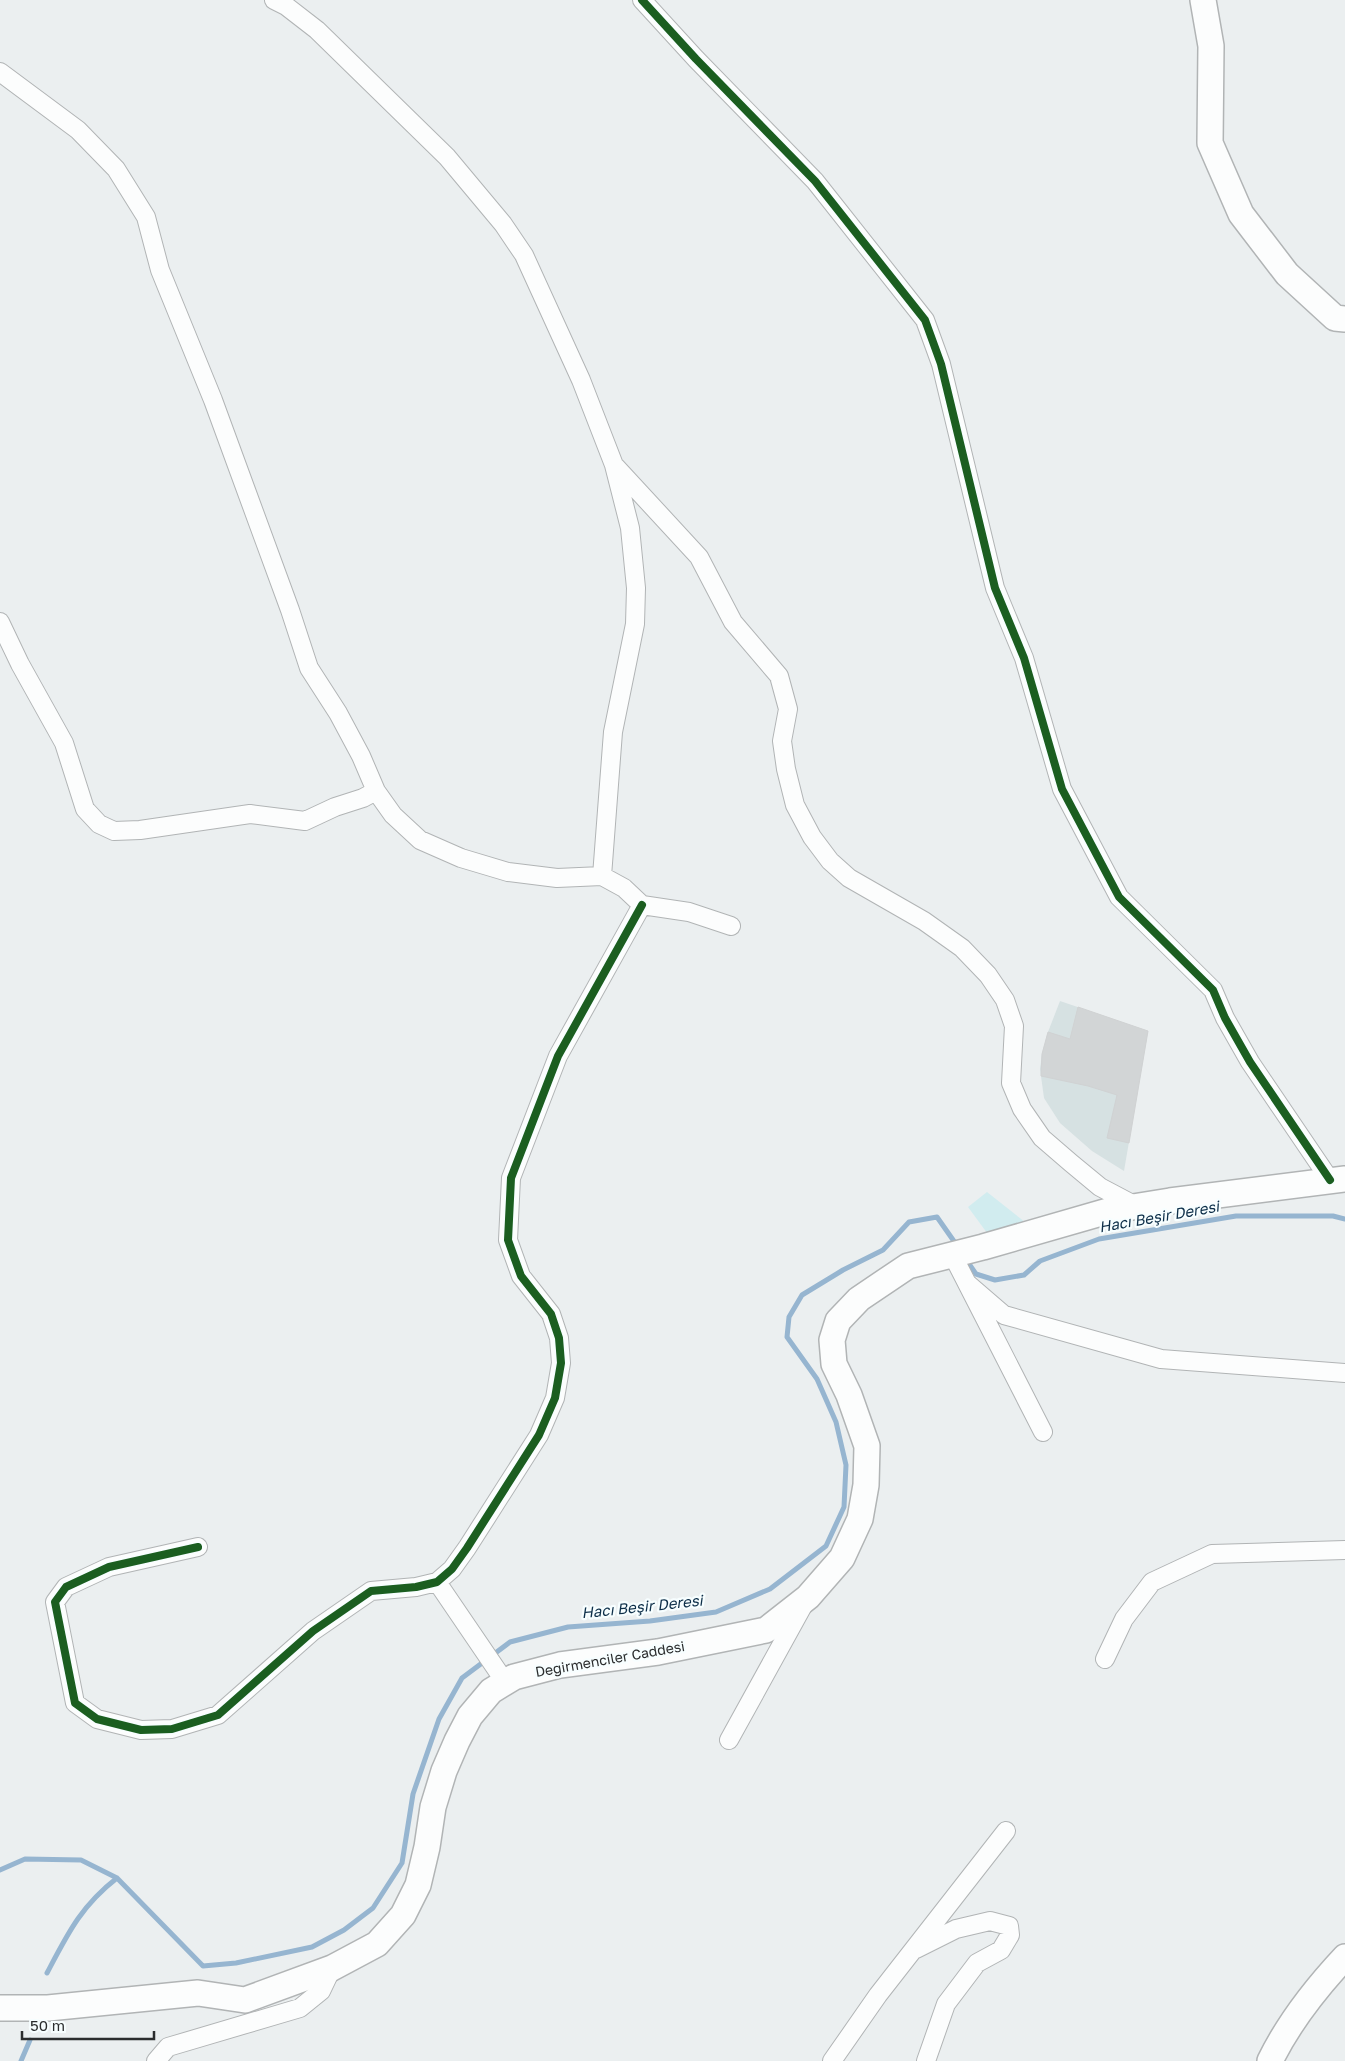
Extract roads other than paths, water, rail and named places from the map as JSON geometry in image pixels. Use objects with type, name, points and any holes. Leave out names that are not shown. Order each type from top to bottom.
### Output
[{"type":"main road","points":[[1203,0],[1211,46],[1210,142],[1241,214],[1288,274],[1335,318],[1345,319]]},
{"type":"main road","name":"Değirmenciler Caddesi","points":[[0,2008],[48,2008],[198,1993],[244,2000],[332,1968],[377,1944],[403,1915],[418,1885],[427,1847],[433,1807],[444,1771],[470,1716],[491,1692],[500,1674],[514,1677],[560,1665],[658,1652],[766,1630],[808,1597],[842,1558],[860,1519],[866,1486],[867,1446],[849,1395],[834,1364],[832,1340],[838,1321],[859,1299],[908,1266],[983,1247],[1108,1211],[1338,1180]]},
{"type":"main road","points":[[1270,2061],[1283,2034],[1317,1987],[1345,1956]]},
{"type":"street","points":[[274,0],[286,6],[317,30],[447,158],[503,224],[524,255],[580,380],[614,465],[630,528],[636,588],[635,624],[613,732],[602,876]]},
{"type":"street","points":[[642,0],[696,59],[815,181],[925,320],[941,364],[995,588],[1024,658],[1062,789],[1119,897],[1213,990],[1225,1018],[1250,1062],[1338,1180]]},
{"type":"street","points":[[0,72],[78,130],[116,169],[146,217],[160,270],[213,400],[309,668],[338,713],[361,756],[376,791],[393,815],[420,840],[461,858],[518,874],[557,878],[602,876],[624,888],[642,905],[689,912],[731,926]]},
{"type":"street","points":[[614,465],[700,557],[733,622],[780,676],[788,709],[782,741],[786,769],[796,805],[812,837],[830,860],[849,878],[924,921],[962,948],[988,974],[1005,1000],[1014,1026],[1011,1083],[1022,1109],[1042,1138],[1071,1163],[1100,1187],[1136,1206]]},
{"type":"street","points":[[0,622],[20,664],[64,743],[85,809],[99,824],[114,831],[150,829],[250,814],[305,821],[376,791]]},
{"type":"street","points":[[198,1547],[110,1568],[66,1587],[55,1602],[75,1703],[97,1719],[141,1730],[172,1729],[218,1716],[314,1630],[371,1591],[416,1587],[437,1582],[452,1569],[487,1518],[539,1435],[555,1398],[561,1363],[558,1338],[551,1314],[521,1276],[508,1240],[511,1178],[558,1056],[642,905]]},
{"type":"street","points":[[952,1254],[1042,1432]]},
{"type":"street","points":[[968,1284],[1004,1315],[1161,1359],[1345,1373]]},
{"type":"street","points":[[1105,1659],[1124,1619],[1152,1582],[1212,1554],[1345,1550]]},
{"type":"street","points":[[437,1582],[500,1674]]},
{"type":"street","points":[[729,1740],[808,1597]]},
{"type":"street","points":[[832,2061],[878,1995],[1006,1831]]},
{"type":"street","points":[[912,1952],[956,1929],[990,1921],[1009,1926],[1010,1935],[1001,1950],[977,1963],[946,2004],[926,2061]]},
{"type":"street","points":[[156,2061],[168,2047],[300,2008],[321,1991],[332,1968]]},
{"type":"waterway","name":"Hacı Beşir Deresi","points":[[965,1258],[976,1274],[995,1280],[1024,1275],[1040,1261],[1099,1239],[1236,1216],[1333,1216],[1345,1219]]},
{"type":"waterway","name":"Hacı Beşir Deresi","points":[[0,1870],[25,1859],[81,1860],[117,1878],[203,1966],[236,1963],[312,1947],[344,1930],[373,1908],[402,1863],[413,1794],[439,1719],[462,1678],[510,1642],[568,1627],[650,1621],[716,1612],[770,1589],[826,1546],[844,1507],[846,1465],[836,1422],[817,1379],[787,1337],[789,1317],[802,1295],[843,1270],[883,1250],[909,1222],[937,1217],[958,1247]]},
{"type":"waterway","points":[[47,1973],[76,1921],[94,1899],[117,1878]]},
{"type":"waterway","points":[[21,2061],[30,2040]]}]
